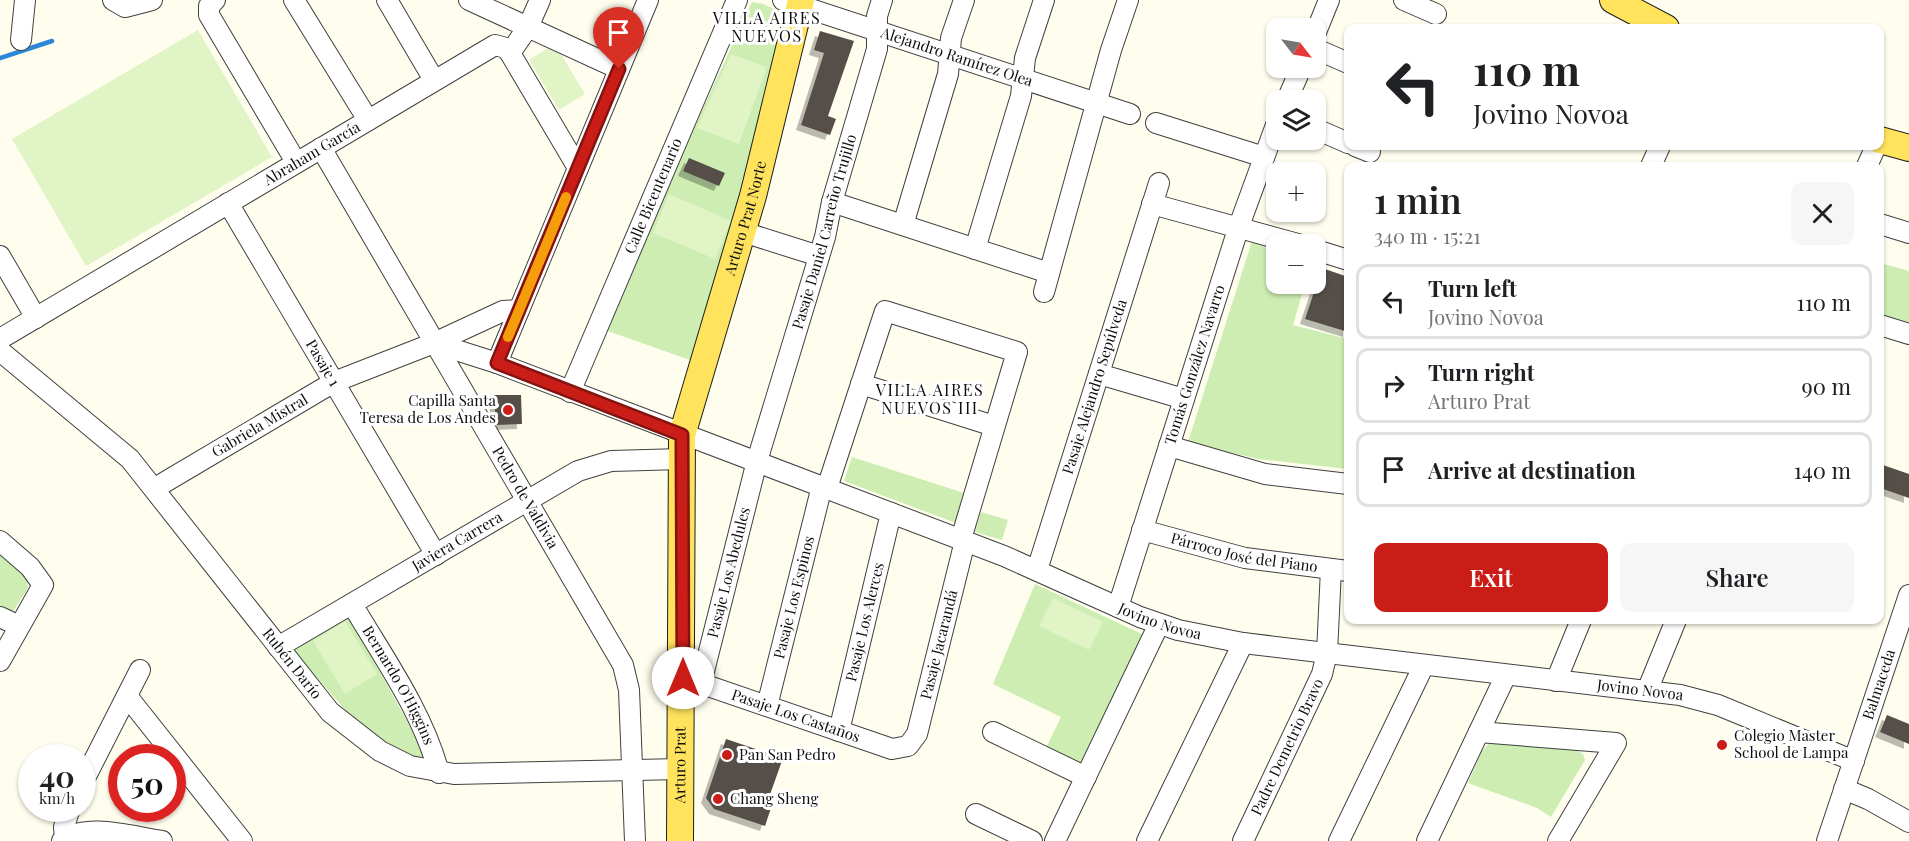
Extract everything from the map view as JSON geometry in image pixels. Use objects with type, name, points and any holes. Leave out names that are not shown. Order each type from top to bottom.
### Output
[{"type":"main road","points":[[1613,0],[1658,24]]},
{"type":"main road","name":"Arturo Prat Norte","points":[[682,447],[743,232],[795,2]]},
{"type":"main road","points":[[1884,141],[1909,148]]},
{"type":"main road","name":"Arturo Prat","points":[[680,841],[681,769],[692,681],[682,447]]},
{"type":"street","points":[[21,40],[26,0]]},
{"type":"street","points":[[113,0],[125,7],[152,0]]},
{"type":"street","points":[[215,0],[209,6],[209,15],[296,162]]},
{"type":"street","points":[[294,0],[368,120]]},
{"type":"street","points":[[387,0],[434,80]]},
{"type":"street","points":[[469,0],[619,69]]},
{"type":"street","points":[[540,0],[528,27],[510,52],[578,168]]},
{"type":"street","points":[[434,343],[497,363],[648,0]]},
{"type":"street","name":"Calle Bicentenario","points":[[570,392],[737,0]]},
{"type":"street","name":"Pasaje Daniel Carreño Trujillo","points":[[757,461],[819,256],[832,202],[877,49],[877,15],[882,0]]},
{"type":"street","points":[[903,225],[948,74],[951,38],[964,0]]},
{"type":"street","points":[[975,249],[1021,96],[1025,58],[1044,0]]},
{"type":"street","points":[[832,202],[975,249],[1047,283],[1128,0]]},
{"type":"street","points":[[1322,18],[1329,0]]},
{"type":"street","points":[[1404,0],[1436,14]]},
{"type":"street","name":"Alejandro Ramírez Olea","points":[[795,2],[1130,114]]},
{"type":"street","name":"Abraham García","points":[[0,339],[489,47],[501,45],[510,52]]},
{"type":"street","points":[[1326,53],[1344,61]]},
{"type":"street","points":[[1156,123],[1264,157]]},
{"type":"street","points":[[1326,133],[1344,141]]},
{"type":"street","name":"Pedro de Valdivia","points":[[321,148],[623,665],[629,690],[635,841]]},
{"type":"street","name":"Tomás González Navarro","points":[[1118,607],[1239,226],[1267,150]]},
{"type":"street","name":"Pasaje Alejandro Sepúlveda","points":[[1037,570],[1159,183]]},
{"type":"street","name":"Pasaje 1","points":[[228,203],[436,555]]},
{"type":"street","points":[[1152,204],[1266,234]]},
{"type":"street","points":[[1884,225],[1909,233]]},
{"type":"street","points":[[743,232],[819,256]]},
{"type":"street","points":[[1326,253],[1344,259]]},
{"type":"street","points":[[0,256],[7,278],[36,318]]},
{"type":"street","name":"Gabriela Mistral","points":[[156,488],[334,381],[434,343],[503,311],[519,310]]},
{"type":"street","name":"Pasaje Jacarandá","points":[[885,311],[1017,352],[963,540],[917,734],[908,746]]},
{"type":"street","name":"Pasaje Los Espinos","points":[[767,706],[824,487],[885,311]]},
{"type":"street","points":[[1884,326],[1909,334]]},
{"type":"street","name":"Rubén Darío","points":[[0,351],[114,443],[156,488],[330,712],[348,729],[395,760],[439,772],[515,774],[681,769]]},
{"type":"street","name":"Jovino Novoa","points":[[497,363],[570,392],[682,447],[757,461],[1037,570],[1159,624],[1243,643],[1680,694],[1718,705],[1854,761]]},
{"type":"street","points":[[1099,374],[1184,399]]},
{"type":"street","points":[[861,384],[994,426]]},
{"type":"street","points":[[1169,446],[1265,474],[1344,484]]},
{"type":"street","name":"Javiera Carrera","points":[[278,646],[578,471],[600,463],[682,447]]},
{"type":"street","name":"Pasaje Los Abedules","points":[[692,681],[757,461]]},
{"type":"street","name":"Pasaje Los Alerces","points":[[839,731],[891,513]]},
{"type":"street","name":"Párroco José del Piano","points":[[1142,530],[1245,558],[1340,570]]},
{"type":"street","points":[[0,541],[30,567],[43,585],[0,661]]},
{"type":"street","name":"Padre Demetrio Bravo","points":[[1243,841],[1318,687],[1328,653],[1340,570]]},
{"type":"street","name":"Bernardo O'Higgins","points":[[351,604],[414,712],[439,772]]},
{"type":"street","name":"Balmaceda","points":[[1827,841],[1907,605]]},
{"type":"street","points":[[0,617],[20,626]]},
{"type":"street","points":[[1055,841],[1159,624]]},
{"type":"street","points":[[1556,681],[1579,624]]},
{"type":"street","points":[[1647,691],[1674,624]]},
{"type":"street","points":[[1147,841],[1243,643]]},
{"type":"street","points":[[1339,841],[1424,665]]},
{"type":"street","points":[[96,757],[140,670]]},
{"type":"street","points":[[1427,841],[1506,675]]},
{"type":"street","name":"Pasaje Los Castaños","points":[[692,681],[892,748],[908,746]]},
{"type":"street","points":[[127,696],[242,841]]},
{"type":"street","points":[[993,732],[1086,777]]},
{"type":"street","points":[[1479,732],[1616,743],[1558,841]]},
{"type":"street","points":[[1844,789],[1878,803],[1909,822]]},
{"type":"street","points":[[976,814],[1032,841]]},
{"type":"street","points":[[66,822],[63,840],[88,832],[162,841]]},
{"type":"green space","points":[[752,2],[763,4],[788,15],[754,153],[690,360],[602,329]]},
{"type":"green space","points":[[198,30],[272,157],[86,266],[12,139]]},
{"type":"green space","points":[[555,44],[585,94],[559,110],[529,60]]},
{"type":"green space","points":[[731,54],[767,67],[739,144],[697,128]]},
{"type":"green space","points":[[669,194],[731,221],[715,259],[653,233]]},
{"type":"green space","points":[[1252,241],[1266,246],[1266,294],[1302,294],[1293,325],[1344,338],[1344,469],[1258,459],[1188,442]]},
{"type":"green space","points":[[1884,264],[1909,271],[1909,325],[1884,318]]},
{"type":"green space","points":[[852,457],[964,493],[956,523],[844,481]]},
{"type":"green space","points":[[981,512],[1008,520],[1002,540],[975,532]]},
{"type":"green space","points":[[0,551],[27,576],[28,588],[12,613],[0,607]]},
{"type":"green space","points":[[1035,584],[1144,635],[1082,768],[1045,750],[1061,717],[993,684]]},
{"type":"green space","points":[[1053,598],[1103,622],[1089,650],[1039,626]]},
{"type":"green space","points":[[350,616],[416,738],[426,762],[386,749],[354,720],[293,650]]},
{"type":"green space","points":[[345,621],[377,674],[345,694],[313,641]]},
{"type":"green space","points":[[1490,742],[1576,750],[1583,754],[1585,760],[1551,817],[1537,808],[1468,783],[1482,751]]},
{"type":"building","points":[[820,31],[854,41],[828,116],[836,119],[830,135],[801,125],[824,53],[814,50]]},
{"type":"building","points":[[689,158],[725,173],[719,186],[683,171]]},
{"type":"building","points":[[1326,269],[1344,276],[1344,331],[1305,319],[1313,294],[1326,294]]},
{"type":"building","name":"Capilla Santa Teresa de Los Andes","points":[[494,395],[521,395],[522,424],[496,425]]},
{"type":"building","points":[[1884,465],[1909,474],[1909,498],[1884,489]]},
{"type":"building","points":[[1887,715],[1909,724],[1909,744],[1880,732]]},
{"type":"building","points":[[726,739],[783,758],[767,803],[772,805],[765,826],[714,809],[706,798]]},
{"type":"waterway","points":[[0,58],[52,41]]},
{"type":"slow traffic","points":[[508,337],[566,197]]},
{"type":"place","name":"Capilla Santa Teresa de Los Andes","points":[[508,410]]},
{"type":"place","name":"Colegio Master School de Lampa","points":[[1722,745]]},
{"type":"place","name":"Pan San Pedro","points":[[727,755]]},
{"type":"place","name":"Chang Sheng","points":[[718,799]]},
{"type":"district","name":"VILLA AIRES NUEVOS","points":[[767,27]]},
{"type":"district","name":"VILLA AIRES NUEVOS III","points":[[930,399]]},
{"type":"route","points":[[619,69],[497,363],[682,435],[683,678]]}]
